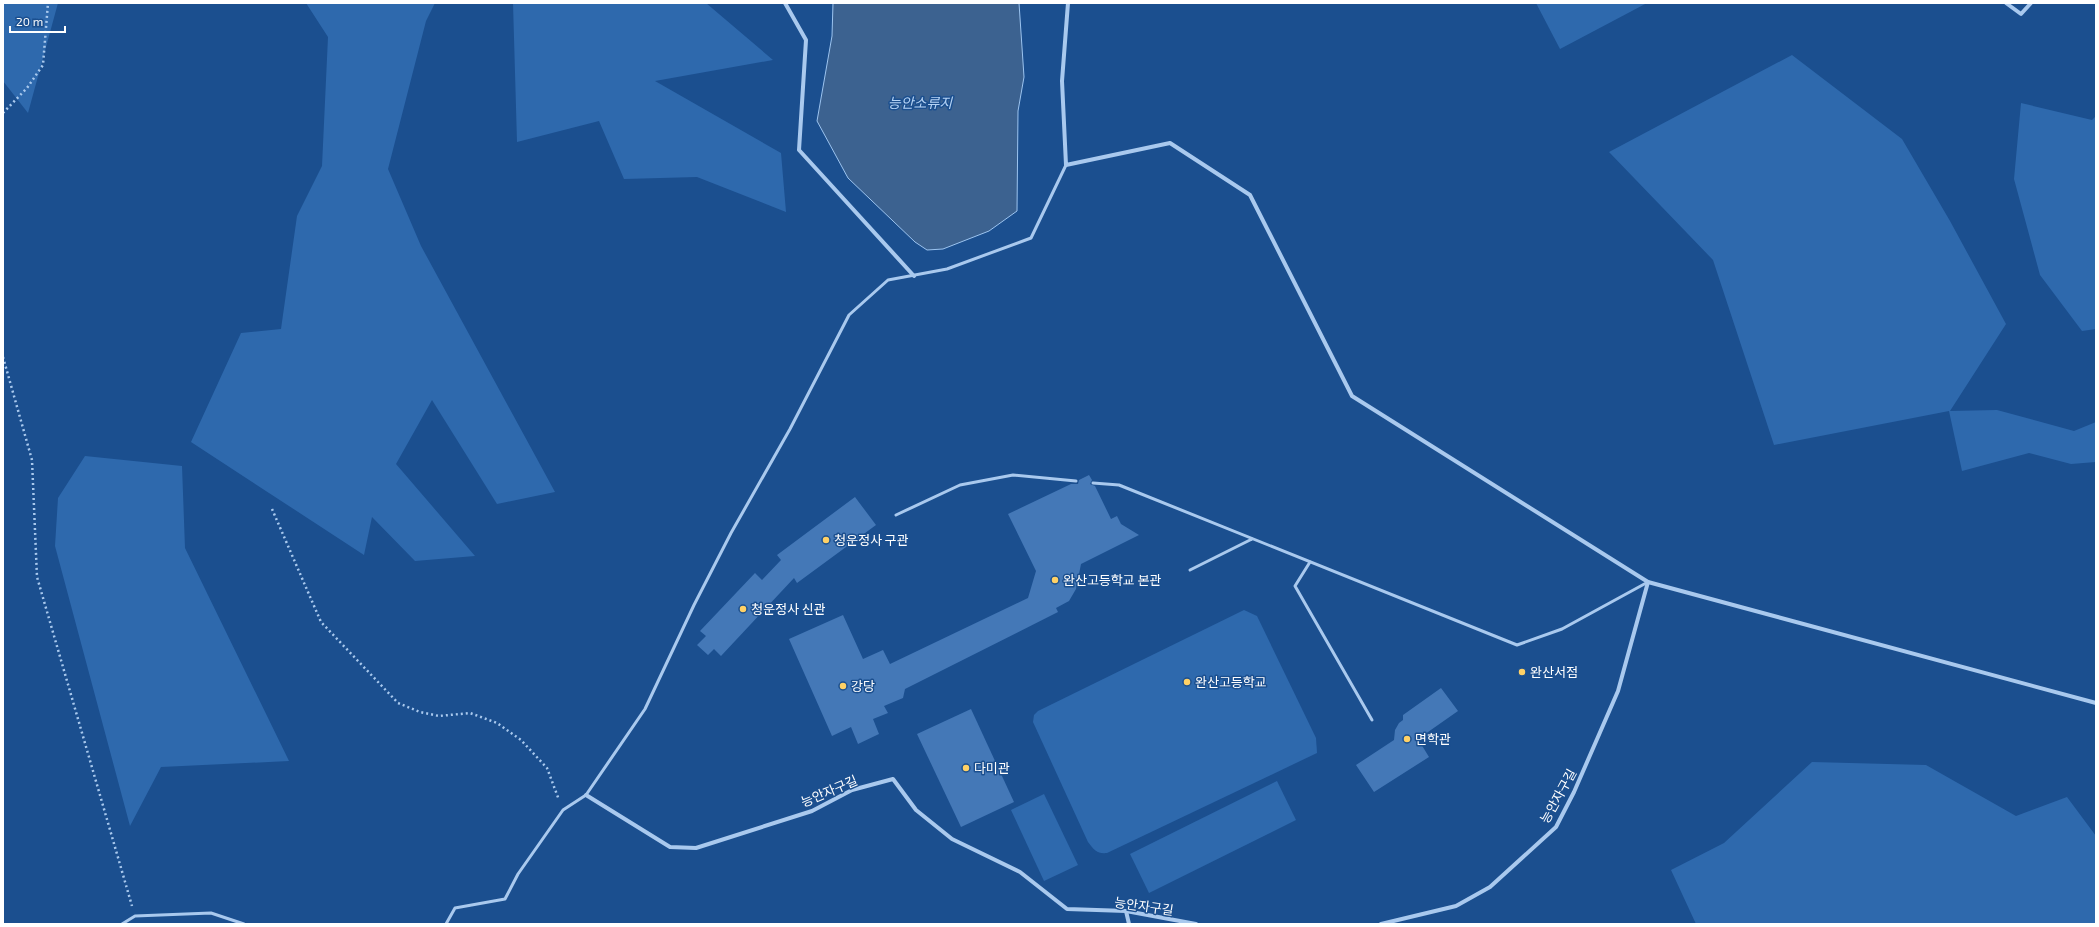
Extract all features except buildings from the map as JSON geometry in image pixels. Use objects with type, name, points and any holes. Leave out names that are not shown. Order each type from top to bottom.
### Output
[{"type":"street","points":[[785,3],[806,40],[799,150],[914,276]]},
{"type":"street","points":[[1068,3],[1062,81],[1066,165],[1170,143],[1250,195],[1352,396],[1648,582],[2096,704]]},
{"type":"street","points":[[2006,3],[2021,14],[2031,3]]},
{"type":"street","name":"능안자구길","points":[[1381,924],[1456,906],[1490,887],[1556,827],[1574,792],[1618,691],[1648,582]]},
{"type":"street","name":"능안자구길","points":[[586,796],[670,847],[696,848],[812,811],[852,790],[893,779],[916,810],[952,839],[1020,872],[1067,909],[1126,911],[1196,924]]},
{"type":"street","points":[[1126,911],[1129,924]]},
{"type":"lane","points":[[446,924],[455,908],[505,899],[518,874],[563,810],[586,796],[645,709],[694,605],[731,533],[790,429],[849,315],[888,280],[947,269],[1031,238],[1066,165]]},
{"type":"lane","points":[[896,515],[960,485],[968,483],[1013,475],[1076,481]]},
{"type":"lane","points":[[1093,483],[1119,485],[1517,645],[1562,629],[1648,582]]},
{"type":"lane","points":[[1190,570],[1252,539]]},
{"type":"lane","points":[[1310,562],[1295,586],[1372,720]]},
{"type":"lane","points":[[122,924],[134,916],[211,913],[244,924]]},
{"type":"path","points":[[3,113],[27,88],[43,65],[48,3]]},
{"type":"path","points":[[3,357],[32,460],[37,577],[134,916]]},
{"type":"path","points":[[272,509],[320,622],[398,703],[420,712],[440,716],[470,713],[497,723],[522,740],[547,768],[563,810]]},
{"type":"shaded area","points":[[3,3],[58,3],[28,113],[3,81]]},
{"type":"shaded area","points":[[306,3],[435,3],[426,21],[388,169],[421,246],[555,492],[497,504],[432,400],[396,464],[475,556],[415,561],[372,517],[364,555],[191,442],[241,333],[281,329],[297,216],[322,166],[328,37]]},
{"type":"shaded area","points":[[513,3],[706,3],[773,60],[655,81],[781,153],[786,212],[697,177],[624,179],[599,121],[517,142]]},
{"type":"shaded area","points":[[1536,3],[1647,3],[1560,49]]},
{"type":"shaded area","points":[[1792,55],[1902,139],[1950,221],[2006,324],[1950,411],[1997,410],[2074,431],[2096,422],[2096,462],[2071,464],[2029,453],[1962,471],[1949,411],[1774,445],[1713,260],[1609,152]]},
{"type":"shaded area","points":[[2021,103],[2092,120],[2096,116],[2096,329],[2082,331],[2040,275],[2014,179]]},
{"type":"shaded area","points":[[85,456],[182,466],[185,548],[289,761],[161,767],[130,826],[55,546],[58,498]]},
{"type":"shaded area","points":[[1244,610],[1257,616],[1316,738],[1317,753],[1107,853],[1096,851],[1088,842],[1033,722],[1034,715],[1038,711]]},
{"type":"shaded area","points":[[1812,762],[1926,765],[2016,816],[2067,797],[2096,836],[2096,924],[1696,924],[1671,870],[1724,843]]},
{"type":"shaded area","points":[[1277,781],[1296,820],[1149,893],[1130,854]]},
{"type":"shaded area","points":[[1044,794],[1078,865],[1044,881],[1011,810]]},
{"type":"water","name":"능안소류지","points":[[833,3],[1019,3],[1024,77],[1018,111],[1017,211],[989,231],[943,249],[927,250],[915,242],[848,178],[817,121],[832,36]]},
{"type":"place","name":"청운정사 구관","points":[[826,540]]},
{"type":"place","name":"완산고등학교 본관","points":[[1055,580]]},
{"type":"place","name":"청운정사 신관","points":[[743,609]]},
{"type":"place","name":"완산서점","points":[[1522,672]]},
{"type":"place","name":"완산고등학교","points":[[1187,682]]},
{"type":"place","name":"강당","points":[[843,686]]},
{"type":"place","name":"면학관","points":[[1407,739]]},
{"type":"place","name":"다미관","points":[[966,768]]}]
